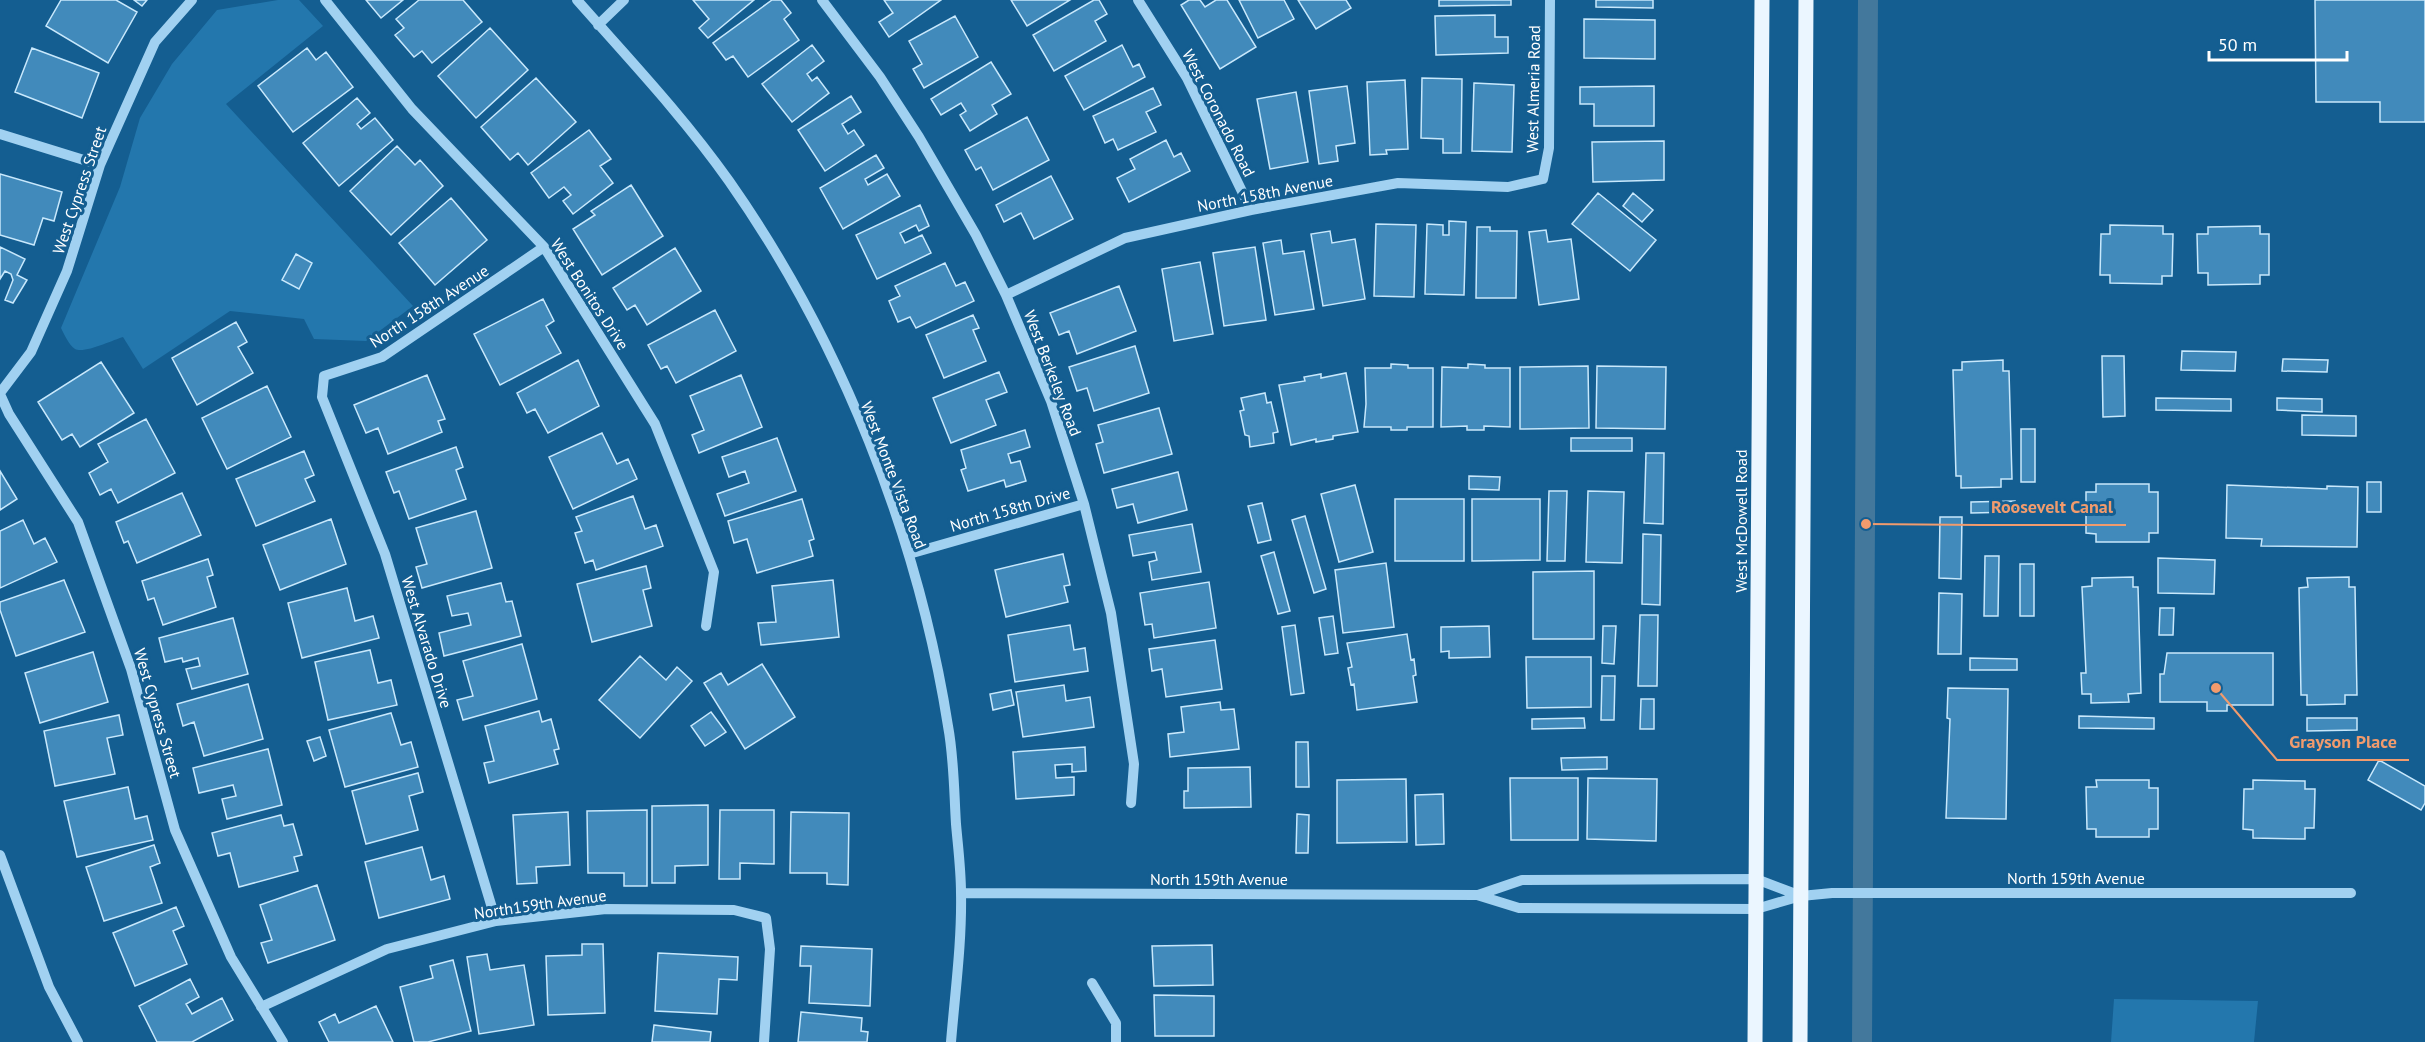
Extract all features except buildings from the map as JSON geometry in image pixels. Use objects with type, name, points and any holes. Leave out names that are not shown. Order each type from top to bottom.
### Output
[{"type":"main road","name":"West McDowell Road","points":[[1755,1042],[1762,0]]},
{"type":"main road","points":[[1800,1042],[1806,0]]},
{"type":"street","name":"West Cypress Street","points":[[192,0],[155,42],[100,165],[67,271],[36,342],[0,394],[9,414],[78,522],[131,669],[175,830],[231,957],[284,1042]]},
{"type":"street","name":"West Bonitos Drive","points":[[325,0],[412,109],[544,247],[655,424],[714,572],[706,626]]},
{"type":"street","name":"West Monte Vista Road","points":[[577,0],[666,100],[728,180],[780,259],[828,349],[871,449],[909,554],[936,660],[949,729],[961,893],[951,1042]]},
{"type":"street","points":[[598,24],[624,0]]},
{"type":"street","name":"West Berkeley Road","points":[[822,0],[880,77],[919,137],[976,235],[1006,295],[1051,401],[1084,504],[1111,613],[1134,764],[1131,803]]},
{"type":"street","name":"West Coronado Road","points":[[1138,0],[1187,78],[1251,210]]},
{"type":"street","name":"West Almeria Road","points":[[1543,179],[1549,148],[1550,0]]},
{"type":"street","points":[[0,134],[100,165]]},
{"type":"street","name":"North 158th Avenue","points":[[1006,295],[1125,238],[1251,210],[1398,183],[1508,187],[1543,179]]},
{"type":"street","name":"North 158th Avenue","points":[[324,376],[382,357],[544,247]]},
{"type":"street","name":"West Alvarado Drive","points":[[324,376],[322,397],[385,554],[496,921]]},
{"type":"street","name":"North 158th Drive","points":[[909,554],[1084,504]]},
{"type":"street","points":[[0,855],[49,987],[78,1042]]},
{"type":"street","name":"North 159th Avenue","points":[[1477,895],[1522,880],[1756,879],[1801,896]]},
{"type":"street","name":"North 159th Avenue","points":[[961,893],[1477,895],[1519,908],[1756,909],[1801,896],[1842,893],[2351,893]]},
{"type":"street","name":"North159th Avenue","points":[[261,1007],[387,950],[496,921],[606,909],[734,910],[765,918],[770,949],[764,1042]]},
{"type":"street","points":[[1092,983],[1116,1023],[1116,1042]]},
{"type":"shaded area","points":[[278,0],[299,0],[323,26],[226,104],[413,306],[366,341],[314,339],[304,319],[230,311],[143,369],[123,337],[85,350],[75,349],[61,328],[120,187],[140,118],[172,64],[217,10]]},
{"type":"shaded area","points":[[2114,999],[2258,1001],[2254,1042],[2111,1042]]},
{"type":"waterway","points":[[1862,1042],[1868,0]]},
{"type":"place","name":"Roosevelt Canal","points":[[1866,524]]},
{"type":"place","name":"Grayson Place","points":[[2216,688]]}]
